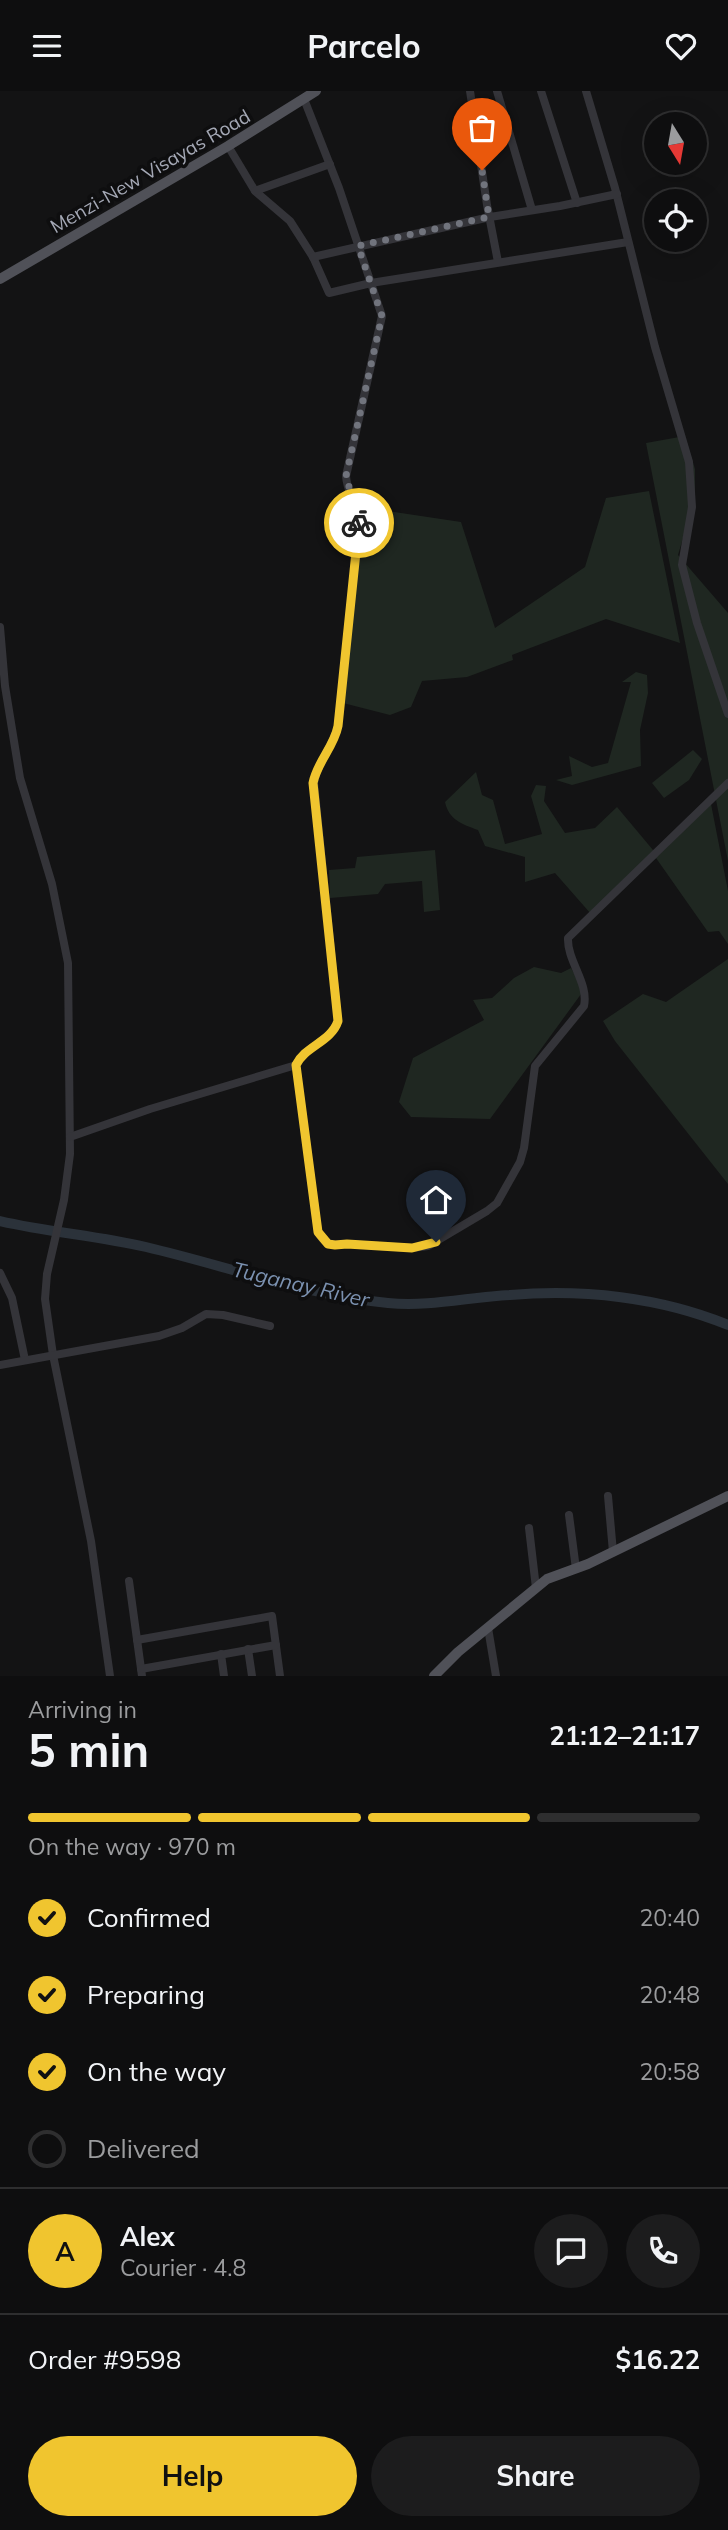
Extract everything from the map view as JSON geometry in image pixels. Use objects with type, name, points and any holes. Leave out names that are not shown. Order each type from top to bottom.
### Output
[{"type":"main road","name":"Menzi-New Visayas Road","points":[[0,279],[228,146],[316,91]]},
{"type":"main road","points":[[435,1676],[448,1661],[552,1577],[613,1552],[728,1496]]},
{"type":"street","points":[[470,91],[498,262]]},
{"type":"street","points":[[497,91],[531,210]]},
{"type":"street","points":[[541,91],[577,203]]},
{"type":"street","points":[[586,91],[617,194],[655,347],[689,462],[692,507],[682,565],[697,624],[728,714]]},
{"type":"street","points":[[304,99],[330,164],[382,316],[346,476],[358,513],[359,525],[338,726],[331,748],[317,769],[313,783],[338,1021],[329,1035],[300,1057],[296,1065],[318,1232],[328,1244],[420,1248],[436,1242],[497,1203],[520,1161],[527,1131],[535,1066],[584,1006],[585,994],[571,958],[568,938],[728,783]]},
{"type":"street","points":[[228,146],[255,191],[290,221],[313,257],[329,293],[371,283],[628,241]]},
{"type":"street","points":[[255,191],[330,164]]},
{"type":"street","points":[[313,257],[489,217],[617,194]]},
{"type":"street","points":[[0,627],[5,686],[20,778],[52,884],[65,939],[70,992],[70,1137],[67,1185],[50,1260],[45,1300],[53,1355],[87,1518],[110,1676]]},
{"type":"street","points":[[70,1137],[150,1109],[296,1065]]},
{"type":"street","points":[[0,1273],[12,1298],[25,1360]]},
{"type":"street","points":[[0,1365],[172,1332],[206,1314],[223,1315],[270,1326]]},
{"type":"street","points":[[608,1496],[613,1552]]},
{"type":"street","points":[[569,1515],[576,1569]]},
{"type":"street","points":[[528,1528],[536,1588]]},
{"type":"street","points":[[129,1581],[141,1672],[165,1665],[276,1645]]},
{"type":"street","points":[[137,1640],[272,1616],[280,1676]]},
{"type":"street","points":[[488,1628],[496,1676]]},
{"type":"street","points":[[248,1649],[252,1676]]},
{"type":"street","points":[[221,1654],[224,1676]]},
{"type":"street","points":[[165,1665],[167,1676]]},
{"type":"shaded area","points":[[685,436],[695,469],[695,497],[678,555],[728,613],[728,861],[646,443]]},
{"type":"shaded area","points":[[649,491],[680,643],[606,619],[512,655],[513,660],[467,677],[422,681],[411,707],[390,715],[343,703],[361,507],[461,522],[495,628],[585,567],[606,498]]},
{"type":"shaded area","points":[[636,672],[647,675],[648,693],[640,730],[641,766],[572,785],[556,780],[572,776],[569,756],[592,767],[608,763],[631,682],[622,682]]},
{"type":"shaded area","points":[[693,750],[702,759],[689,780],[664,798],[652,783]]},
{"type":"shaded area","points":[[476,772],[482,795],[493,800],[505,844],[542,834],[531,796],[536,785],[546,786],[544,801],[565,833],[595,828],[617,807],[658,856],[711,804],[728,891],[728,944],[719,931],[708,932],[656,858],[591,914],[555,873],[525,882],[525,857],[485,846],[478,830],[457,821],[447,808],[445,802]]},
{"type":"shaded area","points":[[435,850],[440,910],[424,912],[422,881],[385,884],[378,894],[330,898],[329,870],[355,868],[357,857]]},
{"type":"shaded area","points":[[728,959],[728,1184],[615,1041],[603,1021],[643,994],[666,1002]]},
{"type":"shaded area","points":[[534,967],[561,973],[571,968],[584,990],[490,1119],[411,1117],[399,1102],[413,1058],[484,1020],[473,1000],[492,998],[514,978]]},
{"type":"waterway","name":"Tuganay River","points":[[0,1221],[146,1247],[296,1287],[357,1299],[419,1304],[538,1293],[593,1294],[676,1308],[728,1325]]},
{"type":"way so far","points":[[359,523],[358,513],[346,484],[346,476],[382,316],[358,246],[489,217],[482,170]]},
{"type":"route","points":[[359,523],[338,726],[331,748],[317,769],[313,783],[338,1021],[329,1035],[300,1057],[296,1065],[318,1232],[321,1238],[328,1244],[335,1245],[412,1248],[436,1242]]}]
